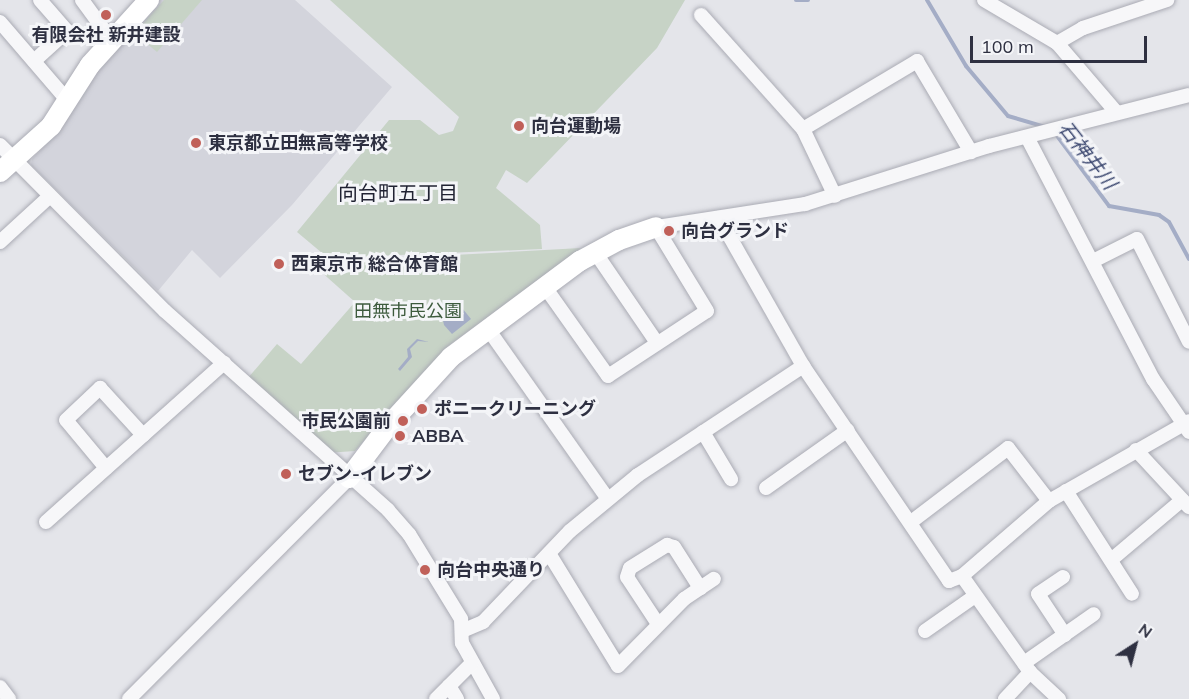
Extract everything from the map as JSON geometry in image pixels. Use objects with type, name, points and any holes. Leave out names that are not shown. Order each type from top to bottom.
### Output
[{"type":"street","points":[[34,61],[67,31],[40,0]]},
{"type":"street","points":[[82,0],[112,41]]},
{"type":"street","points":[[7,167],[51,126],[90,65],[149,0]]},
{"type":"street","points":[[1057,43],[1083,28],[1167,0]]},
{"type":"street","points":[[987,1],[1057,43],[1118,113]]},
{"type":"street","points":[[701,15],[803,129],[835,196]]},
{"type":"street","points":[[0,22],[68,101]]},
{"type":"street","points":[[803,129],[917,61],[971,152]]},
{"type":"street","points":[[129,699],[349,478],[444,362],[595,252],[656,227],[719,218],[835,196],[971,152],[1189,95]]},
{"type":"street","points":[[719,218],[803,366],[912,522],[944,577],[949,581],[962,576],[1048,501],[1136,450],[1187,426],[1153,379],[1027,137]]},
{"type":"street","points":[[0,145],[7,167],[49,197],[224,363],[349,478],[388,510],[409,534],[461,619],[462,643],[493,699]]},
{"type":"street","points":[[0,242],[49,197]]},
{"type":"street","points":[[545,287],[608,376],[707,311],[656,227]]},
{"type":"street","points":[[1093,261],[1137,239],[1189,342]]},
{"type":"street","points":[[595,252],[657,343]]},
{"type":"street","points":[[488,329],[608,499]]},
{"type":"street","points":[[46,522],[224,363]]},
{"type":"street","points":[[462,631],[483,622],[608,499],[703,432],[803,366]]},
{"type":"street","points":[[105,468],[66,420],[100,388],[142,435]]},
{"type":"street","points":[[766,488],[849,430]]},
{"type":"street","points":[[703,432],[731,479]]},
{"type":"street","points":[[912,522],[1008,448],[1048,501]]},
{"type":"street","points":[[1111,560],[1185,503],[1136,450]]},
{"type":"street","points":[[1066,491],[1132,594]]},
{"type":"street","points":[[658,624],[627,577],[630,568],[667,545],[674,547],[700,588]]},
{"type":"street","points":[[550,555],[618,666],[658,624],[714,579]]},
{"type":"street","points":[[962,576],[1027,667],[1059,699]]},
{"type":"street","points":[[1063,577],[1038,594],[1065,635]]},
{"type":"street","points":[[925,631],[975,596]]},
{"type":"street","points":[[1005,699],[1027,667],[1094,614]]},
{"type":"street","points":[[436,699],[472,663]]},
{"type":"street","points":[[448,686],[457,699]]},
{"type":"street","points":[[0,687],[9,699]]},
{"type":"shaded area","name":"東京都立田無高等学校","points":[[158,0],[295,0],[392,87],[292,205],[220,278],[192,250],[158,291],[31,165],[32,159],[62,128],[104,59]]},
{"type":"green space","points":[[164,0],[202,0],[157,52],[134,33]]},
{"type":"green space","name":"向台運動場","points":[[330,0],[685,0],[657,48],[527,183],[506,170],[496,188],[540,225],[542,249],[328,258],[297,232],[389,120],[420,120],[439,135],[453,131],[459,117]]},
{"type":"green space","name":"田無市民公園","points":[[581,248],[447,347],[355,451],[326,453],[248,378],[277,344],[301,364],[355,302],[319,270],[326,262]]},
{"type":"water","points":[[447,303],[458,303],[471,319],[452,334],[444,325],[441,311]]},
{"type":"water","points":[[417,339],[429,342],[418,341],[410,349],[412,357],[400,371],[398,369],[408,357],[407,349]]},
{"type":"waterway","name":"石神井川","points":[[796,0],[808,0]]},
{"type":"waterway","name":"石神井川","points":[[927,0],[966,66],[1008,116],[1049,128]]},
{"type":"waterway","name":"石神井川","points":[[1055,133],[1109,206],[1159,215],[1169,222],[1189,259]]},
{"type":"place","name":"有限会社 新井建設","points":[[106,15]]},
{"type":"place","name":"向台運動場","points":[[519,126]]},
{"type":"place","name":"東京都立田無高等学校","points":[[196,143]]},
{"type":"place","name":"向台グランド","points":[[669,231]]},
{"type":"place","name":"西東京市 総合体育館","points":[[279,264]]},
{"type":"place","name":"ポニークリーニング","points":[[422,409]]},
{"type":"place","name":"市民公園前","points":[[403,421]]},
{"type":"place","name":"ABBA","points":[[400,436]]},
{"type":"place","name":"セブン-イレブン","points":[[286,474]]},
{"type":"place","name":"向台中央通り","points":[[425,570]]},
{"type":"district","name":"向台町五丁目","points":[[398,192]]}]
